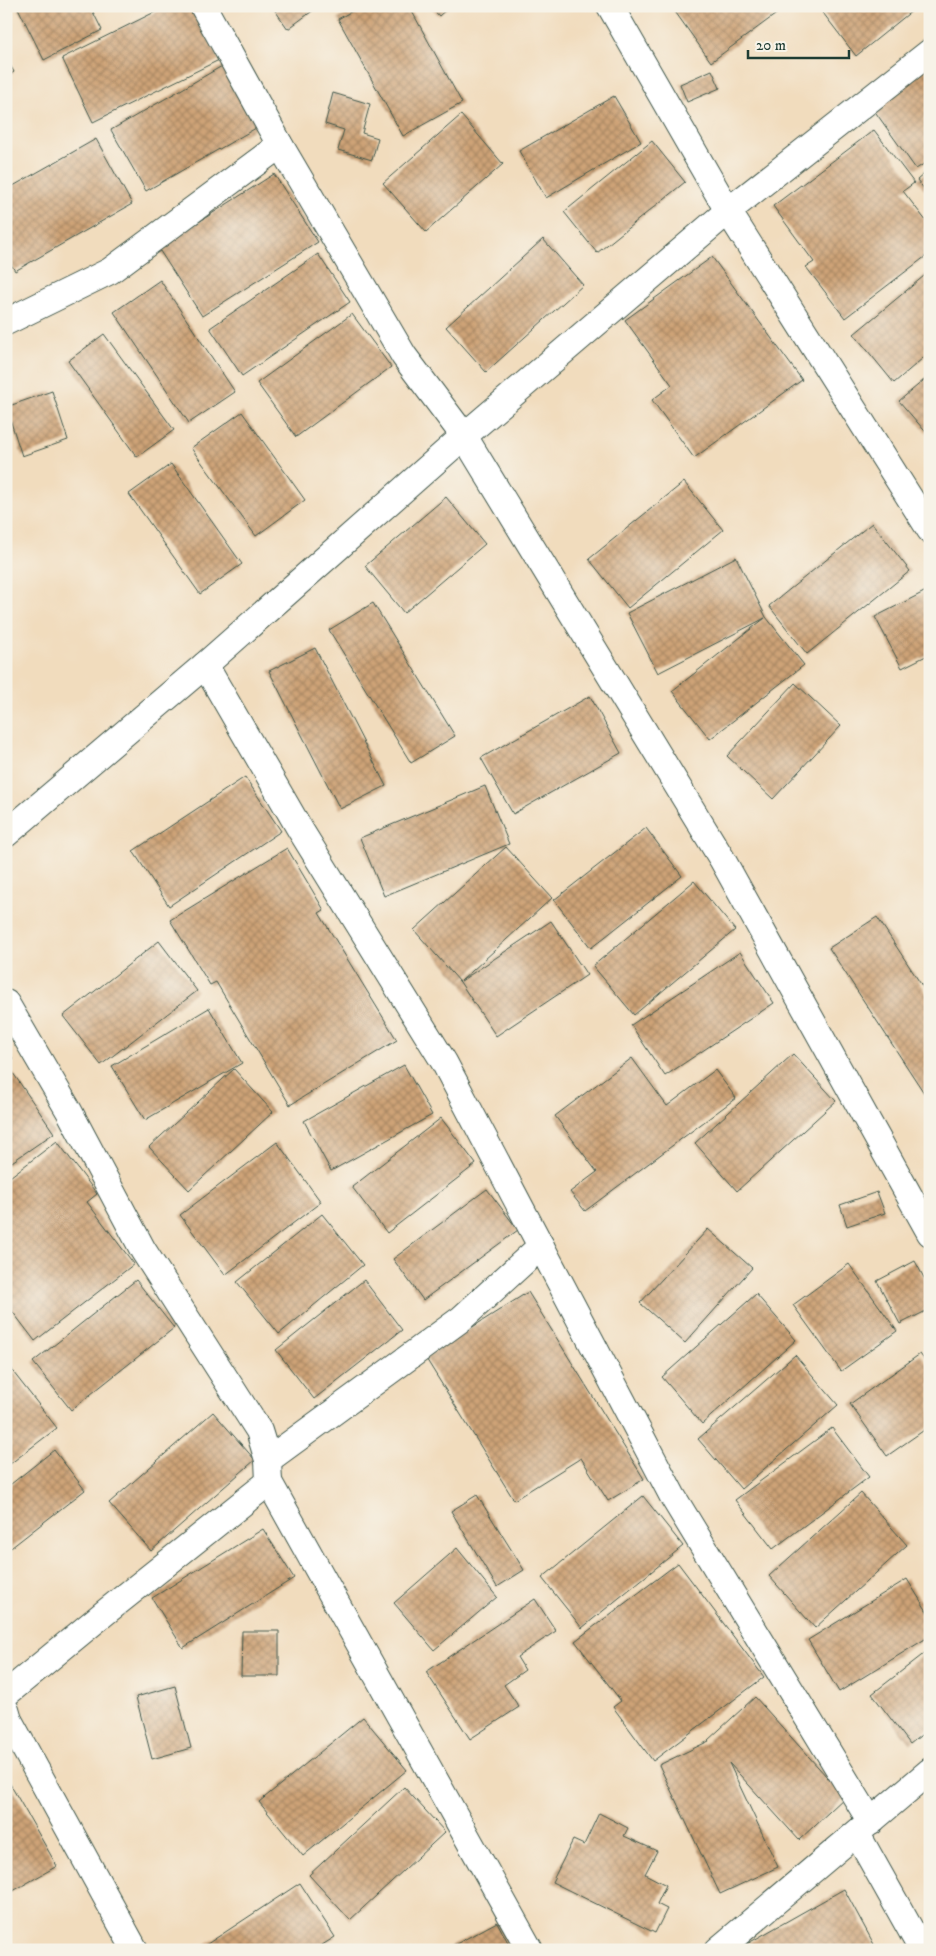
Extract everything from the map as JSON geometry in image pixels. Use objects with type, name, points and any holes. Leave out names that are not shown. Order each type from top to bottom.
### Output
[{"type":"street","points":[[204,6],[280,145],[404,356],[464,436],[722,859],[930,1233]]},
{"type":"street","points":[[610,6],[728,211],[930,530]]},
{"type":"street","points":[[6,834],[205,665],[464,436],[728,211],[930,52]]},
{"type":"street","points":[[6,322],[110,271],[280,145]]},
{"type":"street","points":[[205,665],[301,831],[444,1062],[673,1497],[864,1828],[922,1950]]},
{"type":"street","points":[[6,1003],[69,1111],[143,1250],[259,1431],[268,1471],[530,1950]]},
{"type":"street","points":[[6,1694],[107,1611],[268,1471],[461,1319],[542,1246]]},
{"type":"street","points":[[6,1710],[9,1720],[135,1950]]},
{"type":"street","points":[[718,1950],[930,1771]]},
{"type":"building","points":[[17,6],[90,6],[102,30],[44,60]]},
{"type":"building","points":[[167,6],[192,6],[219,60],[93,122],[62,58]]},
{"type":"building","points":[[272,6],[319,6],[288,29]]},
{"type":"building","points":[[361,6],[409,6],[462,103],[403,136],[338,19]]},
{"type":"building","points":[[430,6],[450,6],[439,16]]},
{"type":"building","points":[[671,6],[787,6],[711,62]]},
{"type":"building","points":[[824,6],[918,6],[856,56],[820,9]]},
{"type":"building","points":[[6,58],[14,72],[6,77]]},
{"type":"building","points":[[229,62],[263,124],[146,191],[111,130]]},
{"type":"building","points":[[930,64],[930,160],[916,169],[871,106]]},
{"type":"building","points":[[712,70],[720,88],[687,102],[680,84]]},
{"type":"building","points":[[333,93],[370,104],[362,133],[378,138],[372,160],[338,150],[344,130],[325,124]]},
{"type":"building","points":[[614,96],[641,142],[546,198],[519,151]]},
{"type":"building","points":[[461,115],[503,164],[426,232],[383,183]]},
{"type":"building","points":[[874,130],[914,183],[903,191],[930,226],[930,253],[845,318],[806,267],[814,262],[773,206]]},
{"type":"building","points":[[96,139],[132,204],[15,271],[6,256],[6,190]]},
{"type":"building","points":[[652,141],[685,182],[597,253],[564,212]]},
{"type":"building","points":[[930,169],[930,196],[917,180]]},
{"type":"building","points":[[274,174],[318,242],[202,316],[158,248]]},
{"type":"building","points":[[543,239],[583,285],[486,372],[446,327]]},
{"type":"building","points":[[318,254],[350,302],[242,376],[210,328]]},
{"type":"building","points":[[712,257],[802,380],[694,458],[652,400],[672,385],[625,320]]},
{"type":"building","points":[[930,271],[930,352],[894,383],[854,334]]},
{"type":"building","points":[[160,280],[235,392],[189,423],[114,312]]},
{"type":"building","points":[[352,314],[391,367],[296,437],[257,383]]},
{"type":"building","points":[[104,334],[174,430],[137,457],[68,361]]},
{"type":"building","points":[[930,375],[930,437],[899,401]]},
{"type":"building","points":[[52,391],[68,440],[22,456],[6,407]]},
{"type":"building","points":[[242,412],[305,500],[256,536],[191,448]]},
{"type":"building","points":[[171,464],[242,564],[200,594],[129,494]]},
{"type":"building","points":[[684,482],[723,530],[628,608],[589,559]]},
{"type":"building","points":[[446,497],[485,544],[404,613],[365,566]]},
{"type":"building","points":[[872,523],[910,571],[807,654],[769,606]]},
{"type":"building","points":[[736,557],[766,617],[804,665],[710,739],[672,691],[765,618],[658,673],[627,613]]},
{"type":"building","points":[[926,591],[930,598],[930,654],[902,668],[875,617]]},
{"type":"building","points":[[373,603],[455,736],[411,763],[329,630]]},
{"type":"building","points":[[315,648],[386,786],[340,809],[269,671]]},
{"type":"building","points":[[795,683],[841,726],[773,799],[727,756]]},
{"type":"building","points":[[590,696],[621,753],[513,814],[481,758]]},
{"type":"building","points":[[245,777],[281,831],[169,906],[133,851]]},
{"type":"building","points":[[485,786],[509,844],[384,896],[360,838]]},
{"type":"building","points":[[646,828],[682,876],[591,948],[554,900]]},
{"type":"building","points":[[506,847],[552,898],[461,981],[551,921],[587,975],[496,1036],[460,982],[414,930]]},
{"type":"building","points":[[287,848],[324,910],[319,913],[397,1040],[290,1105],[216,982],[210,985],[170,920]]},
{"type":"building","points":[[694,881],[735,930],[634,1015],[593,966]]},
{"type":"building","points":[[877,917],[930,998],[930,1102],[829,948]]},
{"type":"building","points":[[159,941],[197,991],[101,1065],[63,1016]]},
{"type":"building","points":[[740,952],[774,1003],[665,1076],[631,1025]]},
{"type":"building","points":[[209,1008],[242,1063],[145,1120],[112,1066]]},
{"type":"building","points":[[6,1048],[13,1059],[6,1063]]},
{"type":"building","points":[[793,1054],[836,1101],[737,1191],[695,1143]]},
{"type":"building","points":[[632,1058],[667,1106],[715,1070],[736,1098],[585,1211],[570,1192],[597,1172],[555,1116]]},
{"type":"building","points":[[404,1065],[432,1115],[331,1171],[304,1121]]},
{"type":"building","points":[[234,1069],[273,1112],[189,1190],[149,1147]]},
{"type":"building","points":[[13,1073],[54,1133],[6,1166],[6,1078]]},
{"type":"building","points":[[441,1118],[476,1164],[387,1233],[352,1187]]},
{"type":"building","points":[[57,1141],[97,1194],[87,1202],[134,1264],[35,1341],[6,1303],[6,1180]]},
{"type":"building","points":[[277,1142],[321,1202],[225,1275],[180,1215]]},
{"type":"building","points":[[487,1189],[518,1230],[423,1300],[393,1259]]},
{"type":"building","points":[[877,1192],[885,1213],[847,1226],[840,1205]]},
{"type":"building","points":[[322,1214],[363,1265],[279,1334],[237,1282]]},
{"type":"building","points":[[708,1229],[752,1268],[685,1343],[640,1303]]},
{"type":"building","points":[[915,1261],[930,1289],[930,1309],[900,1324],[877,1281]]},
{"type":"building","points":[[849,1264],[897,1331],[841,1371],[793,1305]]},
{"type":"building","points":[[136,1280],[174,1328],[71,1410],[33,1362]]},
{"type":"building","points":[[364,1280],[402,1330],[314,1399],[276,1350]]},
{"type":"building","points":[[528,1292],[644,1479],[608,1501],[581,1458],[514,1500],[425,1357]]},
{"type":"building","points":[[756,1294],[796,1340],[702,1424],[662,1377]]},
{"type":"building","points":[[920,1354],[930,1367],[930,1426],[887,1456],[850,1404]]},
{"type":"building","points":[[795,1355],[838,1405],[741,1489],[698,1439]]},
{"type":"building","points":[[6,1363],[57,1428],[6,1467]]},
{"type":"building","points":[[213,1412],[255,1460],[151,1551],[109,1503]]},
{"type":"building","points":[[832,1428],[869,1477],[773,1549],[735,1500]]},
{"type":"building","points":[[54,1450],[85,1490],[7,1551],[6,1488]]},
{"type":"building","points":[[861,1493],[907,1545],[815,1628],[769,1576]]},
{"type":"building","points":[[477,1495],[524,1570],[497,1587],[451,1511]]},
{"type":"building","points":[[643,1496],[683,1546],[582,1628],[542,1578]]},
{"type":"building","points":[[263,1529],[294,1578],[183,1648],[152,1598]]},
{"type":"building","points":[[457,1548],[497,1597],[434,1650],[394,1603]]},
{"type":"building","points":[[678,1563],[764,1677],[653,1761],[613,1707],[621,1701],[575,1641]]},
{"type":"building","points":[[907,1579],[930,1616],[930,1636],[839,1692],[808,1640]]},
{"type":"building","points":[[535,1599],[556,1631],[517,1657],[525,1670],[504,1685],[519,1707],[470,1739],[426,1672]]},
{"type":"building","points":[[242,1631],[279,1631],[279,1676],[241,1676]]},
{"type":"building","points":[[930,1649],[930,1728],[910,1744],[872,1694]]},
{"type":"building","points":[[175,1686],[191,1748],[152,1759],[136,1697]]},
{"type":"building","points":[[755,1697],[845,1797],[799,1840],[729,1763],[778,1867],[720,1894],[659,1765],[709,1741]]},
{"type":"building","points":[[363,1717],[407,1770],[303,1856],[259,1802]]},
{"type":"building","points":[[6,1777],[57,1866],[6,1895]]},
{"type":"building","points":[[404,1787],[445,1832],[350,1920],[309,1875]]},
{"type":"building","points":[[599,1813],[628,1828],[624,1836],[657,1851],[645,1874],[666,1885],[657,1904],[667,1909],[655,1933],[552,1882],[573,1840],[584,1845]]},
{"type":"building","points":[[300,1883],[335,1937],[314,1950],[198,1950]]},
{"type":"building","points":[[844,1889],[877,1950],[747,1950],[745,1945]]},
{"type":"building","points":[[497,1922],[512,1950],[445,1950]]}]
